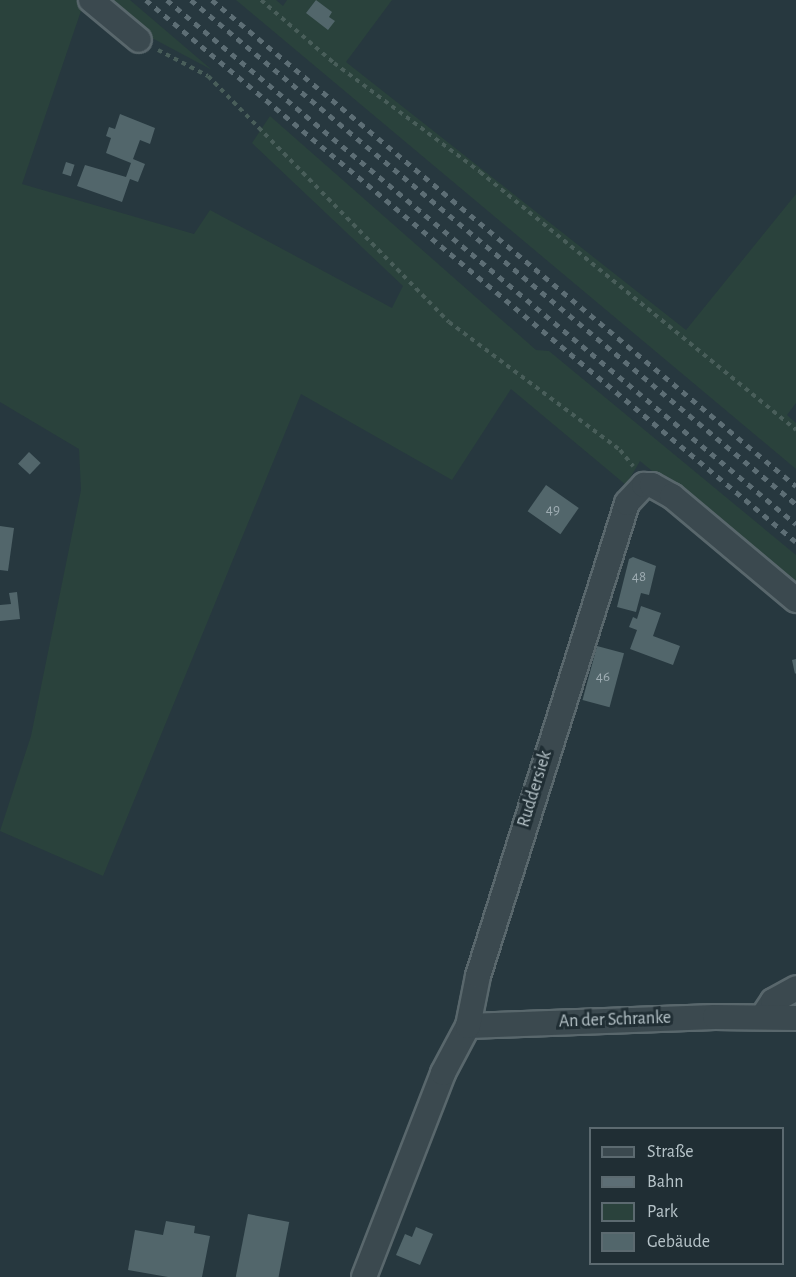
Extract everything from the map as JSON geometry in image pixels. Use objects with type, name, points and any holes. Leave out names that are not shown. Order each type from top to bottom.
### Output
[{"type":"street","points":[[91,0],[139,40]]},
{"type":"street","points":[[644,485],[652,485],[672,496],[796,600]]},
{"type":"street","name":"Ruddersiek","points":[[364,1277],[443,1073],[468,1026],[478,976],[627,503],[644,485]]},
{"type":"street","points":[[763,1016],[773,1001],[796,988]]},
{"type":"street","name":"An der Schranke","points":[[468,1026],[763,1016],[796,1018]]},
{"type":"path","points":[[261,0],[334,63],[480,172],[796,430]]},
{"type":"path","points":[[139,40],[208,76],[449,322],[620,450],[644,485]]},
{"type":"green space","points":[[0,0],[76,0],[83,5],[22,184],[194,234],[210,210],[392,308],[403,286],[252,143],[270,116],[536,350],[549,351],[796,555],[796,590],[640,461],[626,485],[511,389],[452,480],[301,394],[103,876],[0,831],[31,736],[81,490],[79,449],[0,402]]},
{"type":"green space","points":[[102,0],[130,0],[212,70],[152,38]]},
{"type":"green space","points":[[236,0],[276,0],[283,6],[287,0],[392,0],[346,62],[686,330],[796,194],[796,403],[787,415],[796,423],[796,469]]},
{"type":"building","points":[[316,0],[332,12],[329,17],[335,21],[328,30],[306,13]]},
{"type":"building","points":[[120,114],[155,128],[150,144],[140,140],[133,159],[145,164],[138,182],[130,179],[122,202],[77,186],[85,165],[126,177],[131,163],[106,153],[111,138],[106,136],[109,127],[115,129]]},
{"type":"building","points":[[66,162],[75,165],[71,176],[62,173]]},
{"type":"building","points":[[29,452],[41,463],[30,475],[18,464]]},
{"type":"building","points":[[546,485],[579,508],[560,534],[528,511]]},
{"type":"building","points":[[0,526],[14,528],[8,571],[0,570]]},
{"type":"building","points":[[633,557],[656,566],[649,595],[641,593],[636,612],[617,607],[629,559]]},
{"type":"building","points":[[17,592],[20,619],[0,621],[0,605],[11,604],[9,593]]},
{"type":"building","points":[[641,606],[661,613],[653,636],[680,646],[673,665],[630,649],[637,630],[629,627],[633,617],[637,619]]},
{"type":"building","points":[[597,646],[624,653],[610,707],[583,700]]},
{"type":"building","points":[[796,659],[796,673],[795,674],[792,660]]},
{"type":"building","points":[[248,1214],[289,1222],[279,1277],[236,1277]]},
{"type":"building","points":[[166,1221],[195,1226],[194,1233],[210,1236],[202,1277],[168,1277],[128,1270],[135,1230],[163,1235]]},
{"type":"building","points":[[416,1227],[433,1234],[420,1265],[396,1255],[405,1234],[412,1237]]},
{"type":"railway","points":[[146,0],[796,542]]},
{"type":"railway","points":[[167,0],[796,524]]},
{"type":"railway","points":[[191,0],[796,504]]},
{"type":"railway","points":[[212,0],[796,486]]}]
